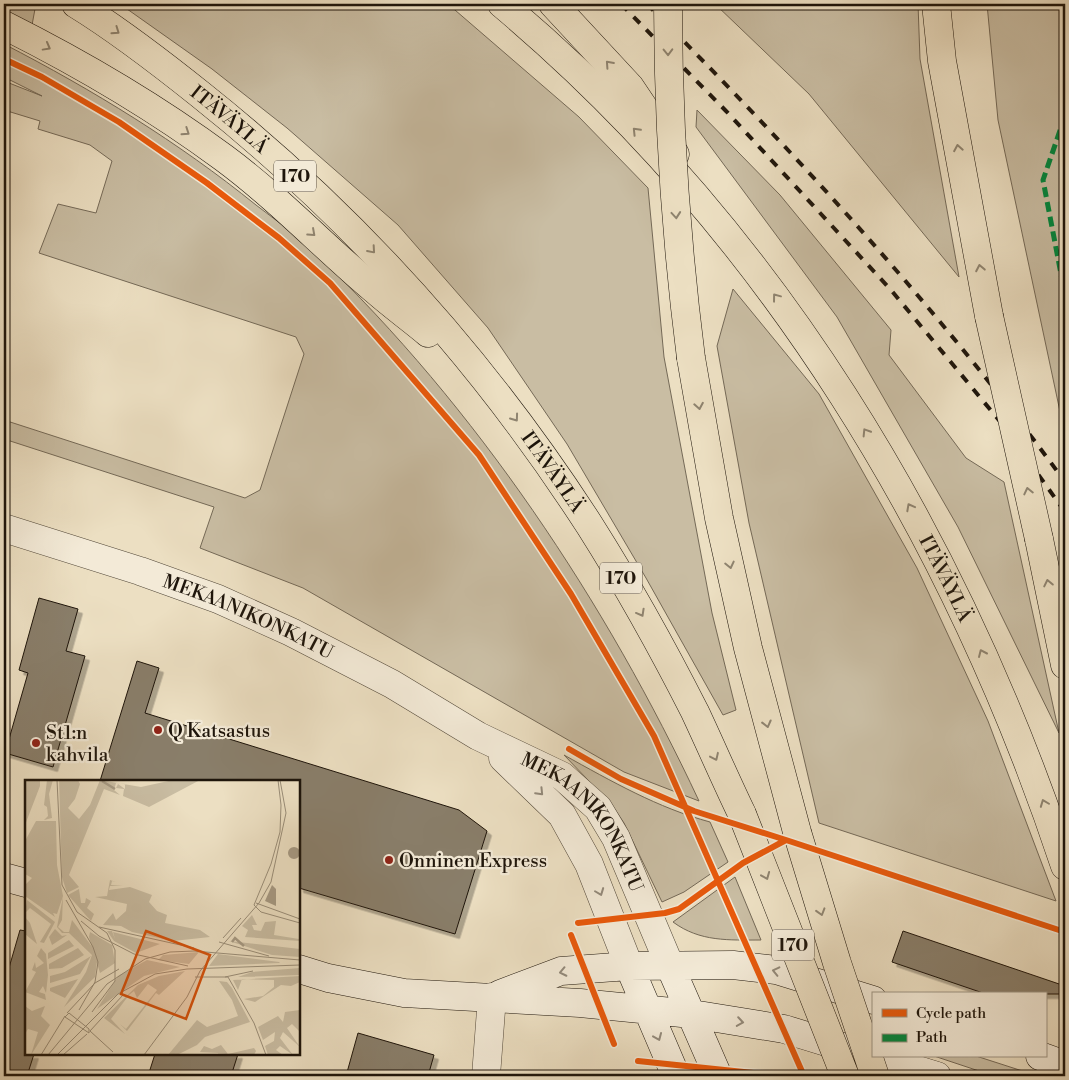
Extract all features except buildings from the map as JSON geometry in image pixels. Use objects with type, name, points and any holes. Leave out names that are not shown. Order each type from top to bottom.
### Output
[{"type":"highway","name":"ITÄVÄYLÄ","points":[[76,4],[165,66],[244,129],[352,227],[486,379],[590,527],[641,611],[695,713],[742,814],[845,1076]]},
{"type":"highway","name":"ITÄVÄYLÄ","points":[[502,4],[584,78],[655,152],[738,246],[822,362],[892,473],[963,609],[1011,720],[1065,866]]},
{"type":"highway","points":[[553,4],[630,87],[738,246]]},
{"type":"highway","points":[[668,4],[670,126],[681,282],[691,358],[720,518],[744,629],[797,832],[837,963],[875,1076]]},
{"type":"highway","points":[[936,4],[942,62],[989,316],[1065,664]]},
{"type":"highway","points":[[4,25],[44,45],[148,106],[224,158],[281,205],[375,290],[486,379]]},
{"type":"main road","name":"MEKAANIKONKATU","points":[[4,528],[140,571],[218,599],[291,632],[392,684],[478,736],[562,776],[598,808],[616,838],[718,1076]]},
{"type":"main road","name":"MEKAANIKONKATU","points":[[478,736],[522,774],[562,815],[589,864],[628,966],[676,1076]]},
{"type":"main road","points":[[4,877],[25,883]]},
{"type":"main road","points":[[492,997],[561,971],[628,966],[733,965],[776,970],[872,1000]]},
{"type":"main road","points":[[300,969],[328,978],[404,993],[492,997],[692,1014],[784,1029],[872,1056]]},
{"type":"main road","points":[[486,1076],[492,997]]},
{"type":"main road","points":[[878,1058],[937,1076]]},
{"type":"main road","points":[[1046,1058],[1065,1065]]},
{"type":"shaded area","points":[[4,4],[28,4],[35,9],[32,25],[4,11]]},
{"type":"shaded area","points":[[120,4],[448,4],[579,117],[648,188],[664,357],[712,613],[736,710],[723,715],[646,578],[567,444],[488,328],[398,225],[287,128],[212,69]]},
{"type":"shaded area","points":[[715,4],[918,4],[920,59],[959,277],[809,94]]},
{"type":"shaded area","points":[[987,4],[1065,4],[1065,435],[998,120]]},
{"type":"shaded area","points":[[4,44],[134,118],[196,160],[288,229],[317,255],[375,314],[431,376],[533,510],[579,581],[622,653],[699,801],[624,772],[303,588],[200,548],[214,507],[4,439],[4,420],[245,498],[260,490],[304,354],[296,337],[39,253],[58,204],[96,213],[112,161],[90,145],[38,129],[40,121],[4,110],[4,81],[42,96],[4,77]]},
{"type":"shaded area","points":[[697,110],[780,195],[891,330],[889,355],[966,458],[1004,482],[1059,733],[958,527],[837,317],[696,127]]},
{"type":"shaded area","points":[[733,289],[819,394],[917,568],[988,721],[1056,901],[819,823],[749,523],[717,346]]},
{"type":"shaded area","points":[[564,755],[653,802],[710,822],[728,862],[684,892],[662,902],[624,823],[612,805]]},
{"type":"shaded area","points":[[735,877],[761,940],[715,939],[683,929],[673,922]]},
{"type":"shaded area","points":[[940,1058],[982,1058],[1038,1076],[994,1076]]},
{"type":"railway","points":[[621,4],[727,112],[891,290],[1003,425],[1065,512]]},
{"type":"railway","points":[[647,4],[758,118],[865,235],[968,356],[1065,482]]},
{"type":"marked path","points":[[1065,116],[1043,180],[1065,295]]},
{"type":"cycle path","points":[[4,59],[42,77],[119,122],[207,183],[279,238],[330,283],[479,455],[571,594],[654,736],[804,1076]]},
{"type":"cycle path","points":[[569,749],[621,779],[694,811],[786,840]]},
{"type":"cycle path","points":[[578,923],[665,913],[679,909],[743,863],[786,840],[1065,932]]},
{"type":"cycle path","points":[[571,935],[614,1044]]},
{"type":"cycle path","points":[[638,1061],[763,1074]]},
{"type":"place","name":"Q Katsastus","points":[[158,730]]},
{"type":"place","name":"St1:n kahvila","points":[[36,743]]},
{"type":"place","name":"Onninen Express","points":[[389,860]]}]
